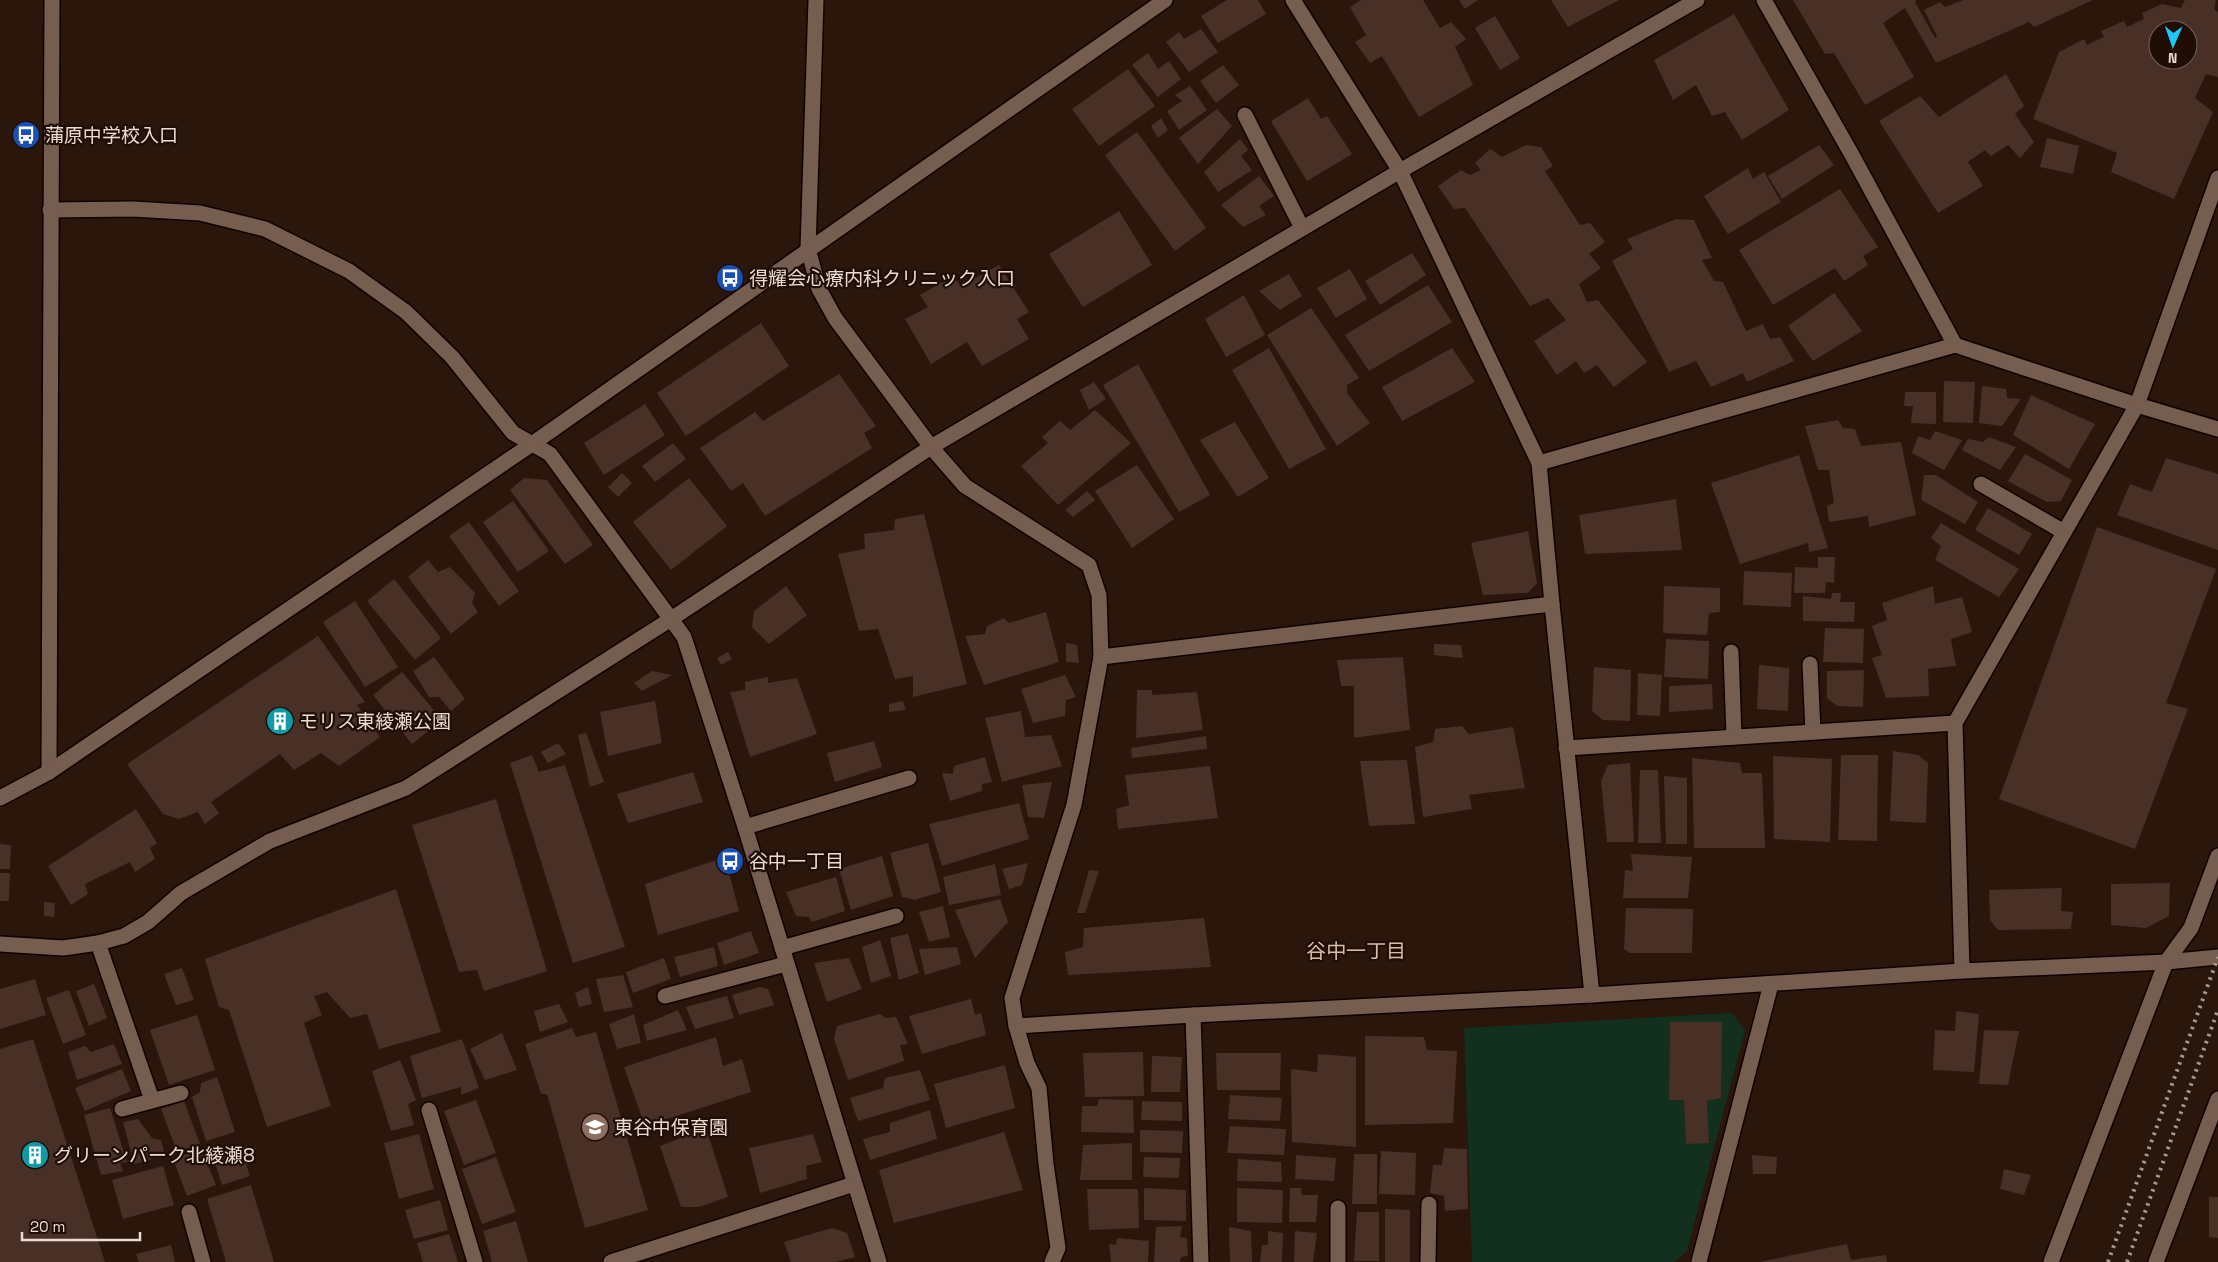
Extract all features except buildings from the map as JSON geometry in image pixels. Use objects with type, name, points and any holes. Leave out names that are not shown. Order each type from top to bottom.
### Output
[{"type":"street","points":[[49,772],[52,0]]},
{"type":"street","points":[[816,0],[808,249],[819,289],[834,318],[931,447],[965,486],[1089,565],[1099,595],[1101,656],[1074,805],[1012,998],[1016,1026],[1027,1063],[1039,1088],[1046,1164],[1058,1248],[1052,1262]]},
{"type":"street","points":[[0,798],[49,772],[532,444],[1165,0]]},
{"type":"street","points":[[1293,0],[1400,171],[1540,463],[1566,748],[1592,995]]},
{"type":"street","points":[[0,944],[63,948],[98,943],[124,936],[148,922],[181,893],[270,841],[406,788],[671,619],[931,447],[1302,228],[1698,0]]},
{"type":"street","points":[[1764,0],[1852,155],[1955,345]]},
{"type":"street","points":[[1245,115],[1302,228]]},
{"type":"street","points":[[1962,971],[1955,723],[2136,405],[2218,178]]},
{"type":"street","points":[[50,210],[133,208],[200,213],[265,229],[349,271],[406,312],[452,357],[512,433],[550,454],[684,637],[745,827],[879,1262]]},
{"type":"street","points":[[1540,463],[1955,345],[2136,405],[2218,429]]},
{"type":"street","points":[[1981,484],[2064,532]]},
{"type":"street","points":[[1101,656],[1552,604]]},
{"type":"street","points":[[1731,652],[1734,737]]},
{"type":"street","points":[[1810,664],[1813,732]]},
{"type":"street","points":[[1566,748],[1955,723]]},
{"type":"street","points":[[745,827],[909,778]]},
{"type":"street","points":[[2056,1262],[2166,962],[2191,928],[2218,856]]},
{"type":"street","points":[[782,948],[896,916]]},
{"type":"street","points":[[98,943],[152,1100]]},
{"type":"street","points":[[1016,1026],[1592,995],[1962,971],[2166,962],[2218,957]]},
{"type":"street","points":[[665,996],[786,964]]},
{"type":"street","points":[[1699,1262],[1771,984]]},
{"type":"street","points":[[1193,1015],[1201,1262]]},
{"type":"street","points":[[122,1109],[181,1093]]},
{"type":"street","points":[[2156,1262],[2218,1099]]},
{"type":"street","points":[[429,1110],[475,1262]]},
{"type":"street","points":[[618,1261],[854,1184]]},
{"type":"street","points":[[1428,1262],[1429,1204]]},
{"type":"street","points":[[1338,1208],[1338,1262]]},
{"type":"street","points":[[189,1212],[203,1262]]},
{"type":"green space","points":[[1732,1013],[1745,1030],[1687,1251],[1674,1262],[1472,1262],[1464,1028]]},
{"type":"railway","points":[[2108,1262],[2218,957]]},
{"type":"railway","points":[[2127,1262],[2218,1010]]},
{"type":"place","name":"蒲原中学校入口","points":[[26,135]]},
{"type":"place","name":"得耀会心療内科クリニック入口","points":[[730,278]]},
{"type":"place","name":"モリス東綾瀬公園","points":[[280,721]]},
{"type":"place","name":"谷中一丁目","points":[[730,861]]},
{"type":"place","name":"東谷中保育園","points":[[595,1127]]},
{"type":"place","name":"グリーンパーク北綾瀬8","points":[[35,1155]]},
{"type":"district","name":"谷中一丁目","points":[[1356,951]]}]
